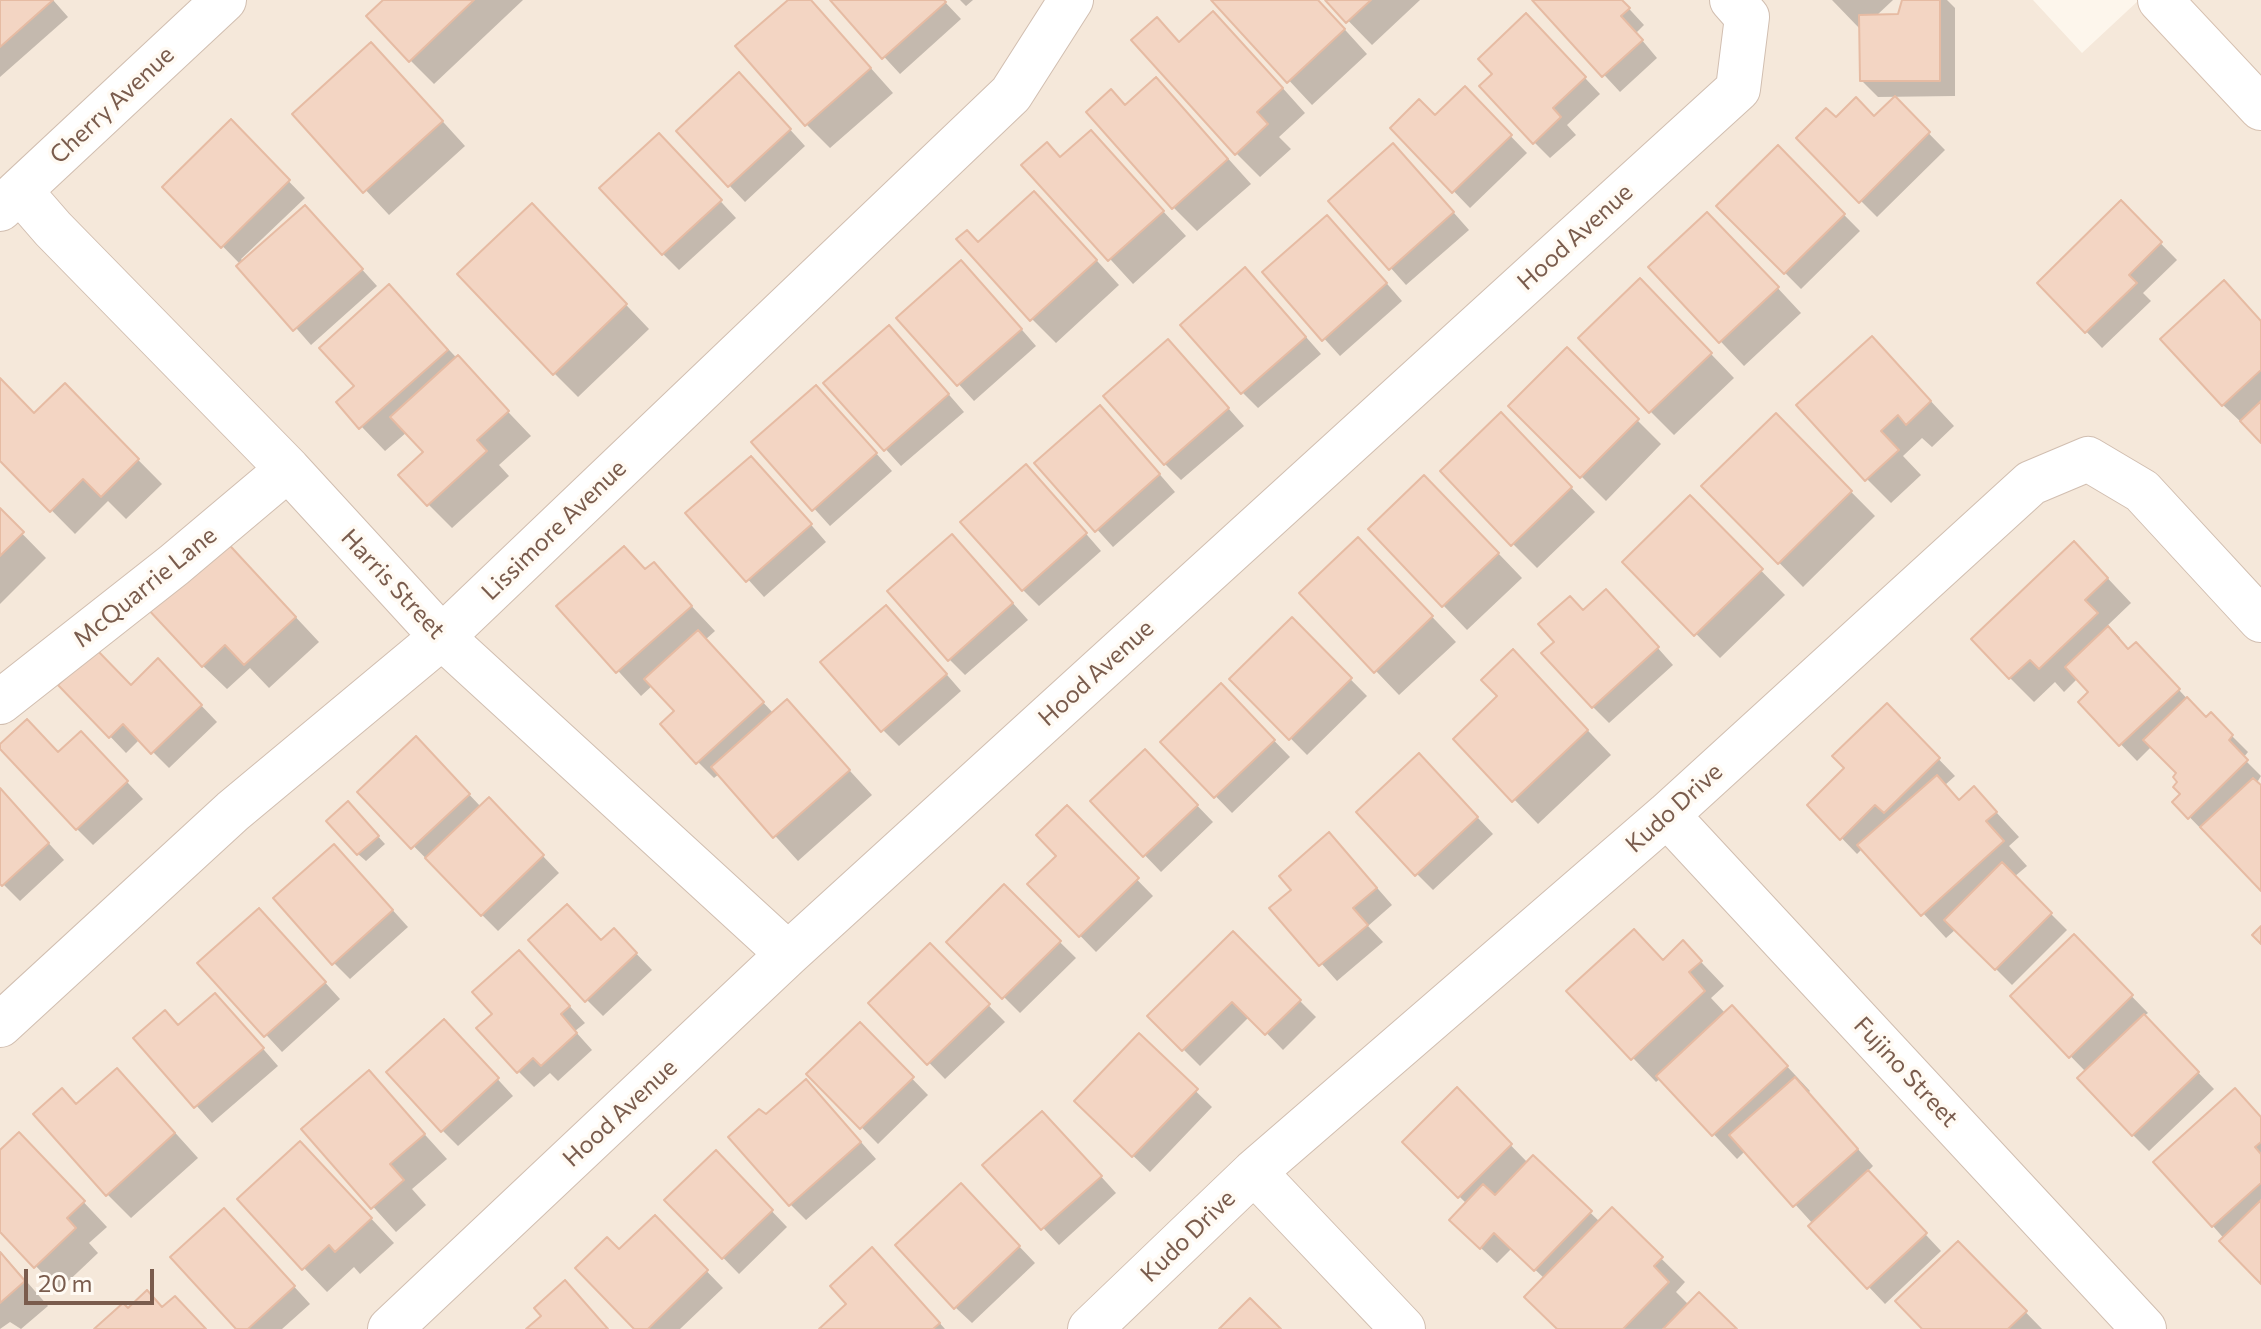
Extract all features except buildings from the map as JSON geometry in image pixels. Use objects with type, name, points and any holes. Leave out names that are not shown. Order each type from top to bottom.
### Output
[{"type":"street","name":"Cherry Avenue","points":[[10,200],[224,0]]},
{"type":"street","name":"Lissimore Avenue","points":[[0,1025],[233,811],[442,637],[1011,94],[1071,0]]},
{"type":"street","name":"Hood Avenue","points":[[390,1329],[788,954],[1738,89],[1747,17],[1732,0]]},
{"type":"street","points":[[2160,0],[2261,108]]},
{"type":"street","name":"Harris Street","points":[[10,200],[53,229],[288,469],[442,637],[788,954]]},
{"type":"street","name":"Kudo Drive","points":[[1090,1329],[1254,1172],[1667,815],[2031,483],[2088,459],[2142,491],[2261,620]]},
{"type":"street","name":"McQuarrie Lane","points":[[0,702],[174,565],[288,469]]},
{"type":"street","name":"Fujino Street","points":[[1667,815],[2144,1329]]},
{"type":"street","points":[[1254,1172],[1403,1329]]},
{"type":"shaded area","points":[[0,0],[2033,0],[2082,53],[2139,0],[2261,0],[2261,1329],[0,1329]]}]
